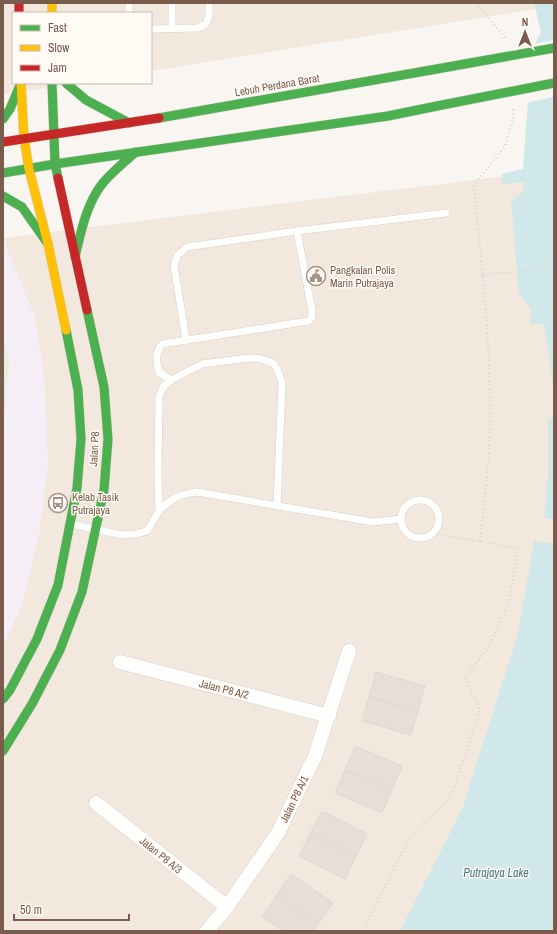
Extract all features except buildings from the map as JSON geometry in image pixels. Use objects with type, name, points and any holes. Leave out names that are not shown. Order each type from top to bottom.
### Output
[{"type":"main road","name":"Lebuh Perdana Barat","points":[[3,142],[54,133],[129,123],[554,48]]},
{"type":"main road","points":[[3,173],[136,152],[388,116],[554,83]]},
{"type":"main road","points":[[3,119],[10,109],[21,84]]},
{"type":"main road","name":"Jalan P8","points":[[3,700],[10,690],[37,639],[58,585],[78,488],[81,439],[78,390],[48,244],[29,168],[24,138],[21,84]]},
{"type":"main road","name":"Jalan P8","points":[[3,751],[32,704],[60,650],[82,592],[104,490],[108,439],[104,387],[56,164],[52,84]]},
{"type":"main road","points":[[67,84],[86,100],[129,123]]},
{"type":"main road","points":[[75,257],[86,217],[95,194],[109,176],[136,152]]},
{"type":"main road","points":[[3,196],[22,208],[48,244]]},
{"type":"street","name":"Jalan P8 A/1","points":[[207,931],[227,907],[278,833],[316,756],[349,651]]},
{"type":"street","name":"Jalan P8 A/2","points":[[120,662],[328,716]]},
{"type":"street","name":"Jalan P8 A/3","points":[[96,803],[227,907]]},
{"type":"lane","points":[[172,3],[172,28]]},
{"type":"lane","points":[[152,29],[198,28],[206,24],[209,16],[209,3]]},
{"type":"lane","points":[[186,340],[174,265],[178,255],[187,247],[297,231],[446,213]]},
{"type":"lane","points":[[171,380],[159,372],[156,360],[157,351],[162,344],[309,321],[312,317],[312,311],[297,231]]},
{"type":"lane","points":[[159,511],[159,397],[163,387],[171,380],[202,364],[249,358],[262,359],[274,364],[279,373],[282,384],[277,506]]},
{"type":"lane","points":[[70,524],[122,535],[147,531],[159,511],[167,502],[186,493],[197,492],[373,522],[400,519]]},
{"type":"lane","points":[[425,500],[437,509],[439,522],[437,529],[432,534],[425,538],[418,538],[411,536],[402,526],[400,519],[402,512],[411,502],[425,500]]},
{"type":"path","points":[[476,3],[507,41]]},
{"type":"path","points":[[480,541],[489,453],[490,411],[486,313],[474,185],[505,146],[514,115],[512,100]]},
{"type":"path","points":[[482,275],[554,268]]},
{"type":"path","points":[[363,931],[410,837],[451,797],[480,710],[465,677],[488,648],[509,603],[518,549],[480,541],[432,534]]},
{"type":"shaded area","points":[[3,3],[554,3],[554,6],[152,71],[152,12],[12,12],[12,84],[72,84],[3,95]]},
{"type":"shaded area","points":[[554,170],[554,870],[536,931],[3,931],[3,238]]},
{"type":"shaded area","points":[[3,238],[35,317],[44,376],[48,463],[39,534],[22,606],[3,646]]},
{"type":"green space","points":[[3,342],[9,360],[3,431]]},
{"type":"water","points":[[534,3],[554,3],[554,392],[544,325],[530,323],[531,309],[519,294],[511,201],[523,192],[524,182],[502,184],[502,174],[523,169],[528,100],[523,70],[541,32]]},
{"type":"water","points":[[554,416],[554,520],[544,518],[548,476],[548,420]]},
{"type":"water","name":"Putrajaya Lake","points":[[534,541],[554,544],[554,931],[400,931],[462,809],[518,634]]},
{"type":"pier","points":[[554,40],[554,97],[525,103],[521,70],[533,44]]},
{"type":"traffic: fast","points":[[431,70],[554,48]]},
{"type":"traffic: fast","points":[[159,118],[431,70]]},
{"type":"traffic: fast","points":[[437,106],[554,83]]},
{"type":"traffic: fast","points":[[3,119],[10,109],[21,84]]},
{"type":"traffic: fast","points":[[52,84],[55,164],[58,178]]},
{"type":"traffic: fast","points":[[67,84],[86,100],[129,123]]},
{"type":"traffic: fast","points":[[3,173],[55,164],[388,116],[437,106]]},
{"type":"traffic: fast","points":[[75,257],[85,219],[96,192],[110,175],[136,152]]},
{"type":"traffic: fast","points":[[3,196],[22,207],[48,244]]},
{"type":"traffic: fast","points":[[3,751],[32,704],[60,650],[82,592],[104,490],[108,439],[104,387],[87,310]]},
{"type":"traffic: fast","points":[[3,699],[10,690],[37,639],[58,585],[77,488],[81,439],[78,390],[66,330]]},
{"type":"traffic: slow","points":[[52,3],[52,12]]},
{"type":"traffic: slow","points":[[21,84],[24,138],[29,169],[48,244],[66,330]]},
{"type":"traffic: jam","points":[[19,3],[19,12]]},
{"type":"traffic: jam","points":[[3,142],[159,118]]},
{"type":"traffic: jam","points":[[58,178],[87,310]]},
{"type":"place","name":"Pangkalan Polis Marin Putrajaya","points":[[316,276]]},
{"type":"place","name":"Kelab Tasik Putrajaya","points":[[58,503]]}]
